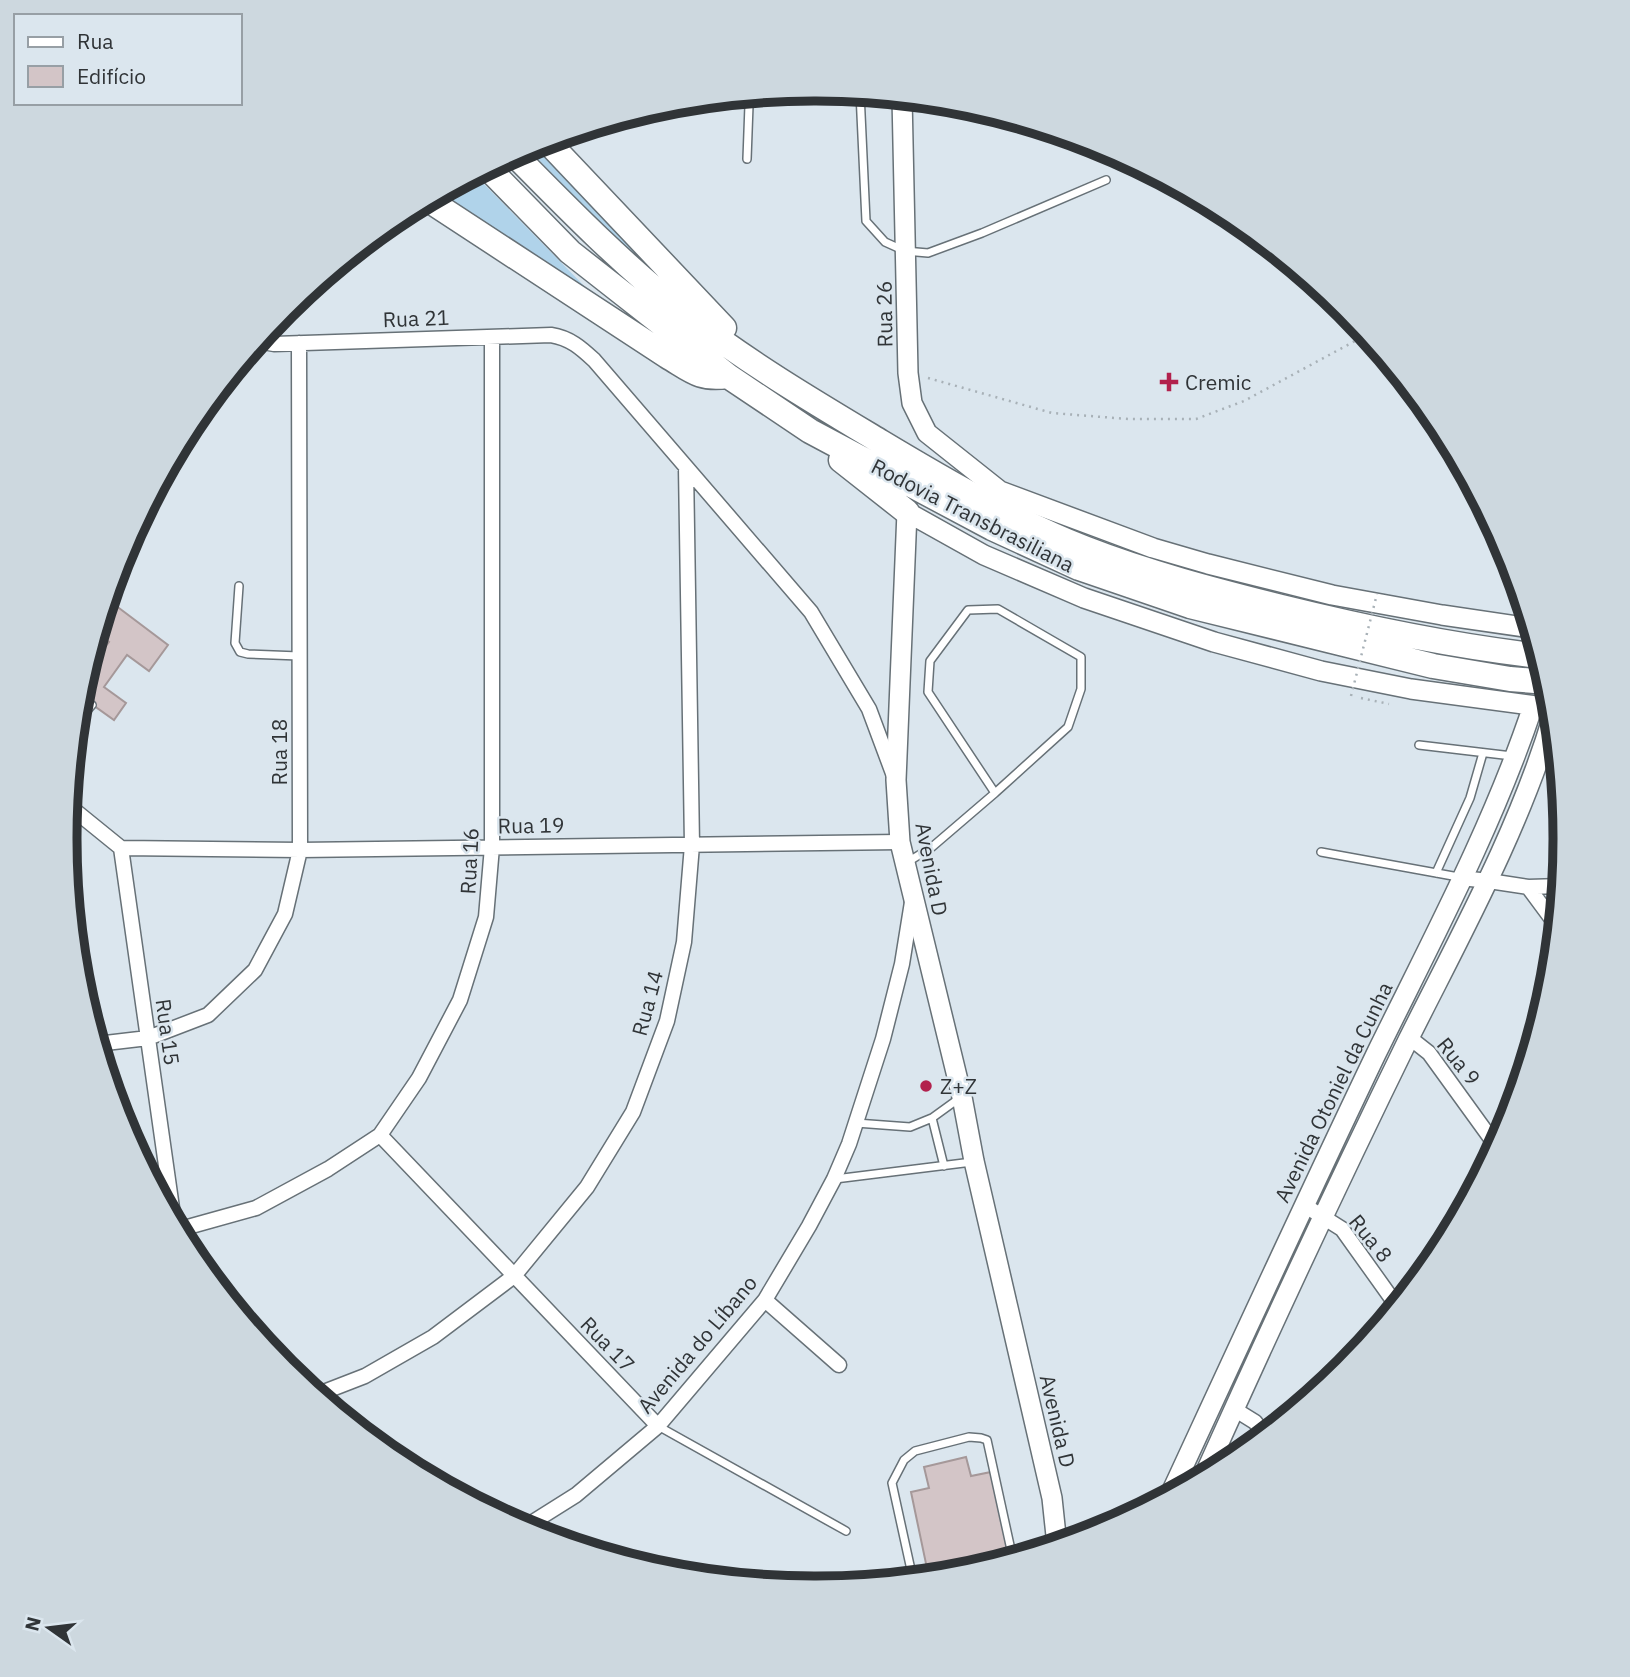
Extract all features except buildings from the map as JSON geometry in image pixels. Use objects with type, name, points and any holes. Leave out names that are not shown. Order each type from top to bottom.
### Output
[{"type":"highway","points":[[554,149],[765,372]]},
{"type":"highway","name":"Rodovia Transbrasiliana","points":[[522,162],[635,272],[689,317],[765,372],[920,465],[998,508],[1084,548],[1199,586],[1423,639],[1530,655]]},
{"type":"highway","name":"Rodovia Transbrasiliana","points":[[494,175],[570,253],[728,376],[810,431],[1004,534],[1079,568],[1190,606],[1433,666],[1510,679],[1536,680]]},
{"type":"highway","points":[[436,205],[702,377],[728,376]]},
{"type":"highway","points":[[810,431],[843,462],[907,512]]},
{"type":"highway","points":[[920,465],[1000,491]]},
{"type":"main road","name":"Rua 26","points":[[902,106],[908,373],[912,403],[927,433],[1000,491]]},
{"type":"main road","name":"Rodovia Transbrasiliana","points":[[1000,491],[1153,548],[1208,564],[1332,595],[1522,627]]},
{"type":"main road","name":"Rodovia Transbrasiliana","points":[[907,512],[984,555],[1084,598],[1214,642],[1321,671],[1429,692],[1541,707]]},
{"type":"main road","points":[[895,780],[907,512]]},
{"type":"main road","name":"Avenida Otoniel da Cunha","points":[[1176,1482],[1516,756],[1542,710]]},
{"type":"main road","points":[[1209,1462],[1323,1216],[1489,881],[1546,738]]},
{"type":"main road","name":"Avenida D","points":[[895,780],[900,842],[962,1097],[974,1161],[1052,1498],[1056,1535]]},
{"type":"main road","name":"Avenida D","points":[[1052,1498],[1066,1532]]},
{"type":"street","name":"Rua 21","points":[[268,343],[551,335],[575,344]]},
{"type":"street","name":"Rua 16","points":[[188,1227],[256,1208],[328,1169],[380,1135],[419,1078],[460,1000],[486,917],[492,847],[492,337]]},
{"type":"street","name":"Rua 18","points":[[106,1043],[148,1038],[208,1015],[255,970],[285,914],[300,850],[299,343]]},
{"type":"street","name":"Avenida D","points":[[575,344],[594,360],[811,612],[869,709],[895,780]]},
{"type":"street","name":"Rua 14","points":[[326,1391],[365,1376],[433,1337],[514,1276],[587,1187],[633,1112],[667,1021],[684,942],[692,845],[686,467]]},
{"type":"street","points":[[78,811],[121,848]]},
{"type":"street","name":"Rua 19","points":[[121,848],[300,850],[900,842]]},
{"type":"street","name":"Rua 15","points":[[121,848],[170,1197]]},
{"type":"street","points":[[1461,878],[1528,887],[1551,886]]},
{"type":"street","points":[[1528,887],[1549,915]]},
{"type":"street","name":"Avenida do Líbano","points":[[535,1521],[576,1494],[658,1426],[765,1300],[834,1180],[849,1144],[883,1039],[902,964],[913,897]]},
{"type":"street","name":"Rua 9","points":[[1410,1038],[1429,1053],[1490,1137]]},
{"type":"street","name":"Rua 17","points":[[380,1135],[658,1426]]},
{"type":"street","name":"Rua 8","points":[[1304,1205],[1342,1229],[1392,1298]]},
{"type":"street","points":[[765,1300],[839,1365]]},
{"type":"street","points":[[1234,1409],[1259,1427]]},
{"type":"lane","points":[[860,102],[866,221],[885,242],[905,251],[928,253],[1106,180]]},
{"type":"lane","points":[[747,159],[749,104]]},
{"type":"lane","points":[[239,586],[235,643],[240,652],[299,656]]},
{"type":"lane","points":[[905,863],[932,847],[995,793],[1068,727],[1081,690],[1082,657],[998,609],[968,610],[930,660],[929,692],[995,793]]},
{"type":"lane","points":[[89,709],[92,705]]},
{"type":"lane","points":[[1419,745],[1516,756]]},
{"type":"lane","points":[[1436,873],[1470,798],[1483,753]]},
{"type":"lane","points":[[1321,852],[1461,878]]},
{"type":"lane","points":[[856,1123],[910,1127],[932,1118],[962,1097]]},
{"type":"lane","points":[[932,1118],[944,1166]]},
{"type":"lane","points":[[834,1180],[974,1161]]},
{"type":"lane","name":"Rua 17","points":[[658,1426],[846,1531]]},
{"type":"lane","points":[[911,1570],[892,1483],[904,1460],[915,1451],[969,1437],[987,1440],[1011,1550]]},
{"type":"path","points":[[908,373],[1052,412],[1128,419],[1196,419],[1244,401],[1355,341]]},
{"type":"path","points":[[1377,594],[1351,696],[1378,703]]},
{"type":"shaded area","points":[[550,151],[637,248],[633,256],[535,156]]},
{"type":"shaded area","points":[[481,181],[599,301],[442,202]]},
{"type":"place","name":"Cremic","points":[[1169,382]]},
{"type":"place","name":"Z+Z","points":[[926,1086]]}]
